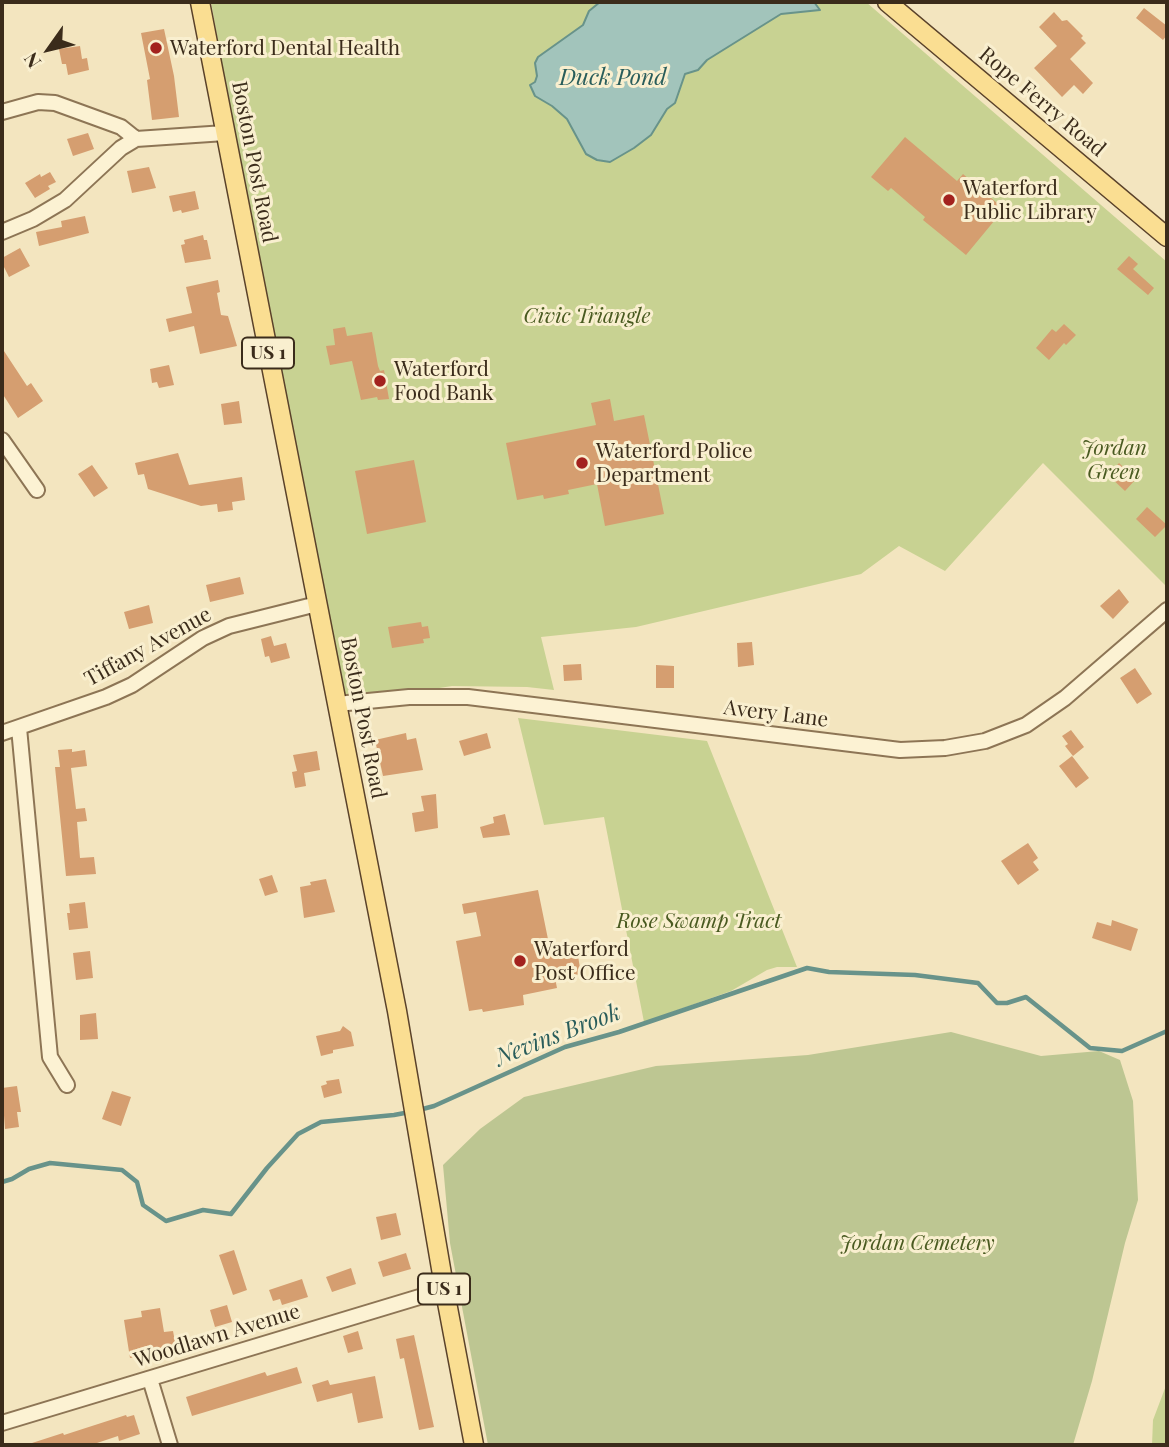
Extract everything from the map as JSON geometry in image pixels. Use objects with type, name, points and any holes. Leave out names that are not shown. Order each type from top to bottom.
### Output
[{"type":"main road","name":"Boston Post Road","points":[[200,2],[397,1011],[444,1292],[474,1445]]},
{"type":"main road","name":"Rope Ferry Road","points":[[887,2],[1167,237]]},
{"type":"street","points":[[2,112],[38,102],[55,103],[121,127],[136,139]]},
{"type":"street","points":[[2,232],[33,219],[65,200],[121,148],[136,139],[225,133]]},
{"type":"street","points":[[2,440],[37,489]]},
{"type":"street","name":"Tiffany Avenue","points":[[2,733],[106,697],[132,685],[203,638],[229,626],[317,604]]},
{"type":"street","name":"Avery Lane","points":[[337,704],[409,697],[468,697],[900,750],[945,748],[985,741],[1026,725],[1065,698],[1167,610]]},
{"type":"street","points":[[19,727],[50,1057],[67,1085]]},
{"type":"street","name":"Woodlawn Avenue","points":[[2,1423],[426,1295],[444,1292]]},
{"type":"street","points":[[150,1379],[170,1445]]},
{"type":"green space","name":"Civic Triangle","points":[[211,2],[866,2],[1167,262],[1167,587],[1043,463],[945,571],[899,546],[861,574],[636,627],[541,637],[554,690],[452,686],[337,704]]},
{"type":"green space","name":"Rose Swamp Tract","points":[[518,718],[707,741],[797,967],[767,970],[731,991],[644,1022],[604,817],[544,825]]},
{"type":"green space","name":"Jordan Cemetery","points":[[951,1032],[1041,1056],[1099,1051],[1120,1060],[1133,1101],[1138,1200],[1073,1445],[488,1445],[450,1243],[443,1165],[480,1129],[524,1097],[656,1066],[808,1055]]},
{"type":"green space","points":[[1167,1383],[1167,1445],[1152,1445],[1153,1420]]},
{"type":"water","name":"Duck Pond","points":[[600,2],[814,2],[820,10],[781,14],[707,60],[698,70],[685,74],[675,103],[667,109],[651,135],[610,162],[597,160],[586,154],[567,119],[535,96],[530,85],[535,82],[537,76],[535,63],[538,57],[583,25],[589,11]]},
{"type":"building","points":[[1144,8],[1167,26],[1167,35],[1163,40],[1136,18]]},
{"type":"building","points":[[1054,12],[1062,21],[1067,20],[1083,36],[1081,38],[1086,43],[1070,59],[1093,83],[1083,94],[1074,85],[1062,97],[1034,68],[1057,46],[1039,27]]},
{"type":"building","points":[[164,29],[179,117],[152,120],[147,80],[150,79],[141,33]]},
{"type":"building","points":[[80,46],[82,59],[87,58],[89,70],[68,75],[59,49]]},
{"type":"building","points":[[88,133],[94,149],[73,156],[67,139]]},
{"type":"building","name":"Waterford Public Library","points":[[905,137],[957,181],[963,174],[1004,209],[966,255],[923,220],[925,217],[891,188],[888,191],[871,177]]},
{"type":"building","points":[[149,167],[156,188],[132,193],[127,171]]},
{"type":"building","points":[[50,172],[56,182],[35,198],[25,183],[40,174],[41,177]]},
{"type":"building","points":[[195,191],[199,209],[173,212],[169,196]]},
{"type":"building","points":[[85,216],[89,233],[39,246],[36,232],[62,227],[61,221]]},
{"type":"building","points":[[203,235],[204,240],[207,240],[211,259],[185,263],[181,245],[185,244],[184,240]]},
{"type":"building","points":[[20,248],[30,266],[9,277],[2,258]]},
{"type":"building","points":[[1129,256],[1138,264],[1133,269],[1154,288],[1148,295],[1117,269]]},
{"type":"building","points":[[218,280],[220,292],[217,293],[221,315],[228,316],[237,346],[200,354],[194,326],[169,332],[166,319],[192,313],[186,287]]},
{"type":"building","points":[[1064,324],[1076,335],[1066,345],[1064,343],[1049,360],[1036,348],[1052,329],[1056,332]]},
{"type":"building","points":[[345,327],[347,336],[372,332],[378,366],[380,371],[384,370],[389,399],[378,400],[377,397],[361,400],[352,361],[330,365],[326,346],[335,345],[333,329]]},
{"type":"building","points":[[2,348],[27,386],[31,383],[43,401],[18,418],[2,393]]},
{"type":"building","points":[[169,365],[174,385],[159,388],[157,382],[152,383],[150,369]]},
{"type":"building","name":"Waterford Police Department","points":[[610,399],[614,421],[644,415],[664,514],[605,526],[597,484],[568,490],[569,494],[544,499],[543,495],[517,500],[506,443],[596,425],[591,403]]},
{"type":"building","points":[[239,401],[242,423],[224,425],[221,404]]},
{"type":"building","points":[[178,453],[189,485],[242,477],[245,500],[232,502],[233,510],[218,512],[217,504],[201,506],[148,489],[144,474],[138,475],[135,463]]},
{"type":"building","points":[[414,460],[426,522],[367,534],[355,471]]},
{"type":"building","points":[[1119,463],[1136,479],[1125,491],[1108,475]]},
{"type":"building","points":[[92,465],[108,488],[94,497],[78,474]]},
{"type":"building","points":[[1147,507],[1167,525],[1155,537],[1136,519]]},
{"type":"building","points":[[240,577],[244,594],[210,602],[206,585]]},
{"type":"building","points":[[1119,589],[1129,602],[1113,619],[1100,606]]},
{"type":"building","points":[[149,605],[153,623],[129,629],[124,612]]},
{"type":"building","points":[[421,622],[422,627],[428,626],[430,638],[423,639],[424,643],[392,648],[388,627]]},
{"type":"building","points":[[271,636],[274,646],[286,643],[290,658],[271,663],[269,656],[265,657],[261,639]]},
{"type":"building","points":[[752,642],[754,665],[738,667],[737,643]]},
{"type":"building","points":[[581,664],[582,680],[564,681],[563,665]]},
{"type":"building","points":[[656,665],[674,666],[674,688],[656,688]]},
{"type":"building","points":[[1135,668],[1152,694],[1137,704],[1120,678]]},
{"type":"building","points":[[1071,730],[1084,747],[1073,756],[1065,746],[1068,744],[1062,736]]},
{"type":"building","points":[[406,733],[407,740],[416,738],[423,770],[383,776],[375,740]]},
{"type":"building","points":[[487,733],[491,748],[464,756],[459,741]]},
{"type":"building","points":[[72,749],[72,752],[85,750],[87,766],[71,768],[76,809],[85,808],[87,821],[77,822],[80,858],[94,857],[96,874],[66,876],[55,767],[60,767],[58,750]]},
{"type":"building","points":[[317,751],[320,770],[304,773],[306,786],[295,788],[292,772],[297,771],[293,755]]},
{"type":"building","points":[[1072,756],[1089,778],[1076,788],[1059,766]]},
{"type":"building","points":[[436,794],[438,828],[415,832],[412,813],[424,811],[421,796]]},
{"type":"building","points":[[505,814],[510,835],[483,838],[480,827],[494,823],[493,817]]},
{"type":"building","points":[[1028,843],[1038,858],[1033,862],[1039,870],[1018,885],[1001,861]]},
{"type":"building","points":[[272,875],[278,892],[265,896],[259,879]]},
{"type":"building","points":[[326,879],[335,912],[304,918],[300,887]]},
{"type":"building","name":"Waterford Post Office","points":[[538,890],[550,949],[576,944],[581,974],[555,978],[557,988],[523,995],[524,1005],[483,1012],[482,1009],[469,1011],[456,941],[481,936],[476,912],[464,914],[462,904]]},
{"type":"building","points":[[85,902],[88,928],[69,930],[69,904]]},
{"type":"building","points":[[1112,920],[1138,929],[1131,951],[1092,938],[1097,922],[1111,926]]},
{"type":"building","points":[[90,951],[93,978],[76,980],[73,953]]},
{"type":"building","points":[[96,1013],[98,1039],[80,1040],[80,1015]]},
{"type":"building","points":[[343,1026],[351,1032],[354,1046],[333,1050],[333,1053],[321,1056],[316,1036],[340,1031]]},
{"type":"building","points":[[339,1079],[342,1093],[324,1098],[321,1086],[327,1084],[326,1081]]},
{"type":"building","points":[[17,1086],[21,1112],[17,1112],[19,1127],[5,1129],[2,1088]]},
{"type":"building","points":[[112,1091],[131,1097],[121,1126],[102,1119]]},
{"type":"building","points":[[396,1213],[401,1235],[381,1240],[376,1217]]},
{"type":"building","points":[[234,1250],[247,1290],[233,1295],[219,1255]]},
{"type":"building","points":[[406,1253],[411,1269],[383,1277],[378,1262]]},
{"type":"building","points":[[351,1268],[356,1284],[332,1292],[326,1277]]},
{"type":"building","points":[[302,1279],[308,1297],[282,1305],[280,1299],[273,1301],[269,1290]]},
{"type":"building","points":[[227,1305],[232,1322],[215,1327],[210,1310]]},
{"type":"building","points":[[160,1308],[164,1332],[173,1331],[176,1347],[167,1349],[167,1352],[130,1358],[124,1320],[142,1317],[141,1311]]},
{"type":"building","points":[[358,1331],[363,1349],[348,1353],[343,1336]]},
{"type":"building","points":[[414,1335],[434,1427],[419,1430],[404,1358],[400,1359],[396,1339]]},
{"type":"building","points":[[297,1367],[302,1383],[192,1416],[186,1397],[265,1372],[267,1376]]},
{"type":"building","points":[[375,1376],[383,1418],[358,1423],[352,1393],[317,1402],[312,1385],[328,1380],[330,1385]]},
{"type":"building","points":[[126,1415],[134,1415],[140,1434],[119,1441],[118,1436],[97,1443],[98,1445],[32,1445],[63,1433],[64,1435]]},
{"type":"waterway","name":"Nevins Brook","points":[[419,1110],[434,1106],[565,1047],[619,1032],[807,968],[829,972],[915,975],[978,983],[997,1003],[1026,997],[1090,1048],[1122,1051],[1167,1031]]},
{"type":"waterway","name":"Nevins Brook","points":[[2,1182],[29,1169],[50,1163],[122,1170],[137,1182],[143,1205],[166,1221],[203,1210],[231,1214],[298,1134],[321,1122],[410,1112]]},
{"type":"place","name":"Waterford Dental Health","points":[[156,48]]},
{"type":"place","name":"Waterford Public Library","points":[[949,200]]},
{"type":"place","name":"Waterford Food Bank","points":[[380,381]]},
{"type":"place","name":"Waterford Police Department","points":[[582,463]]},
{"type":"place","name":"Waterford Post Office","points":[[520,961]]},
{"type":"park label","name":"Jordan Green","points":[[1114,460]]}]
